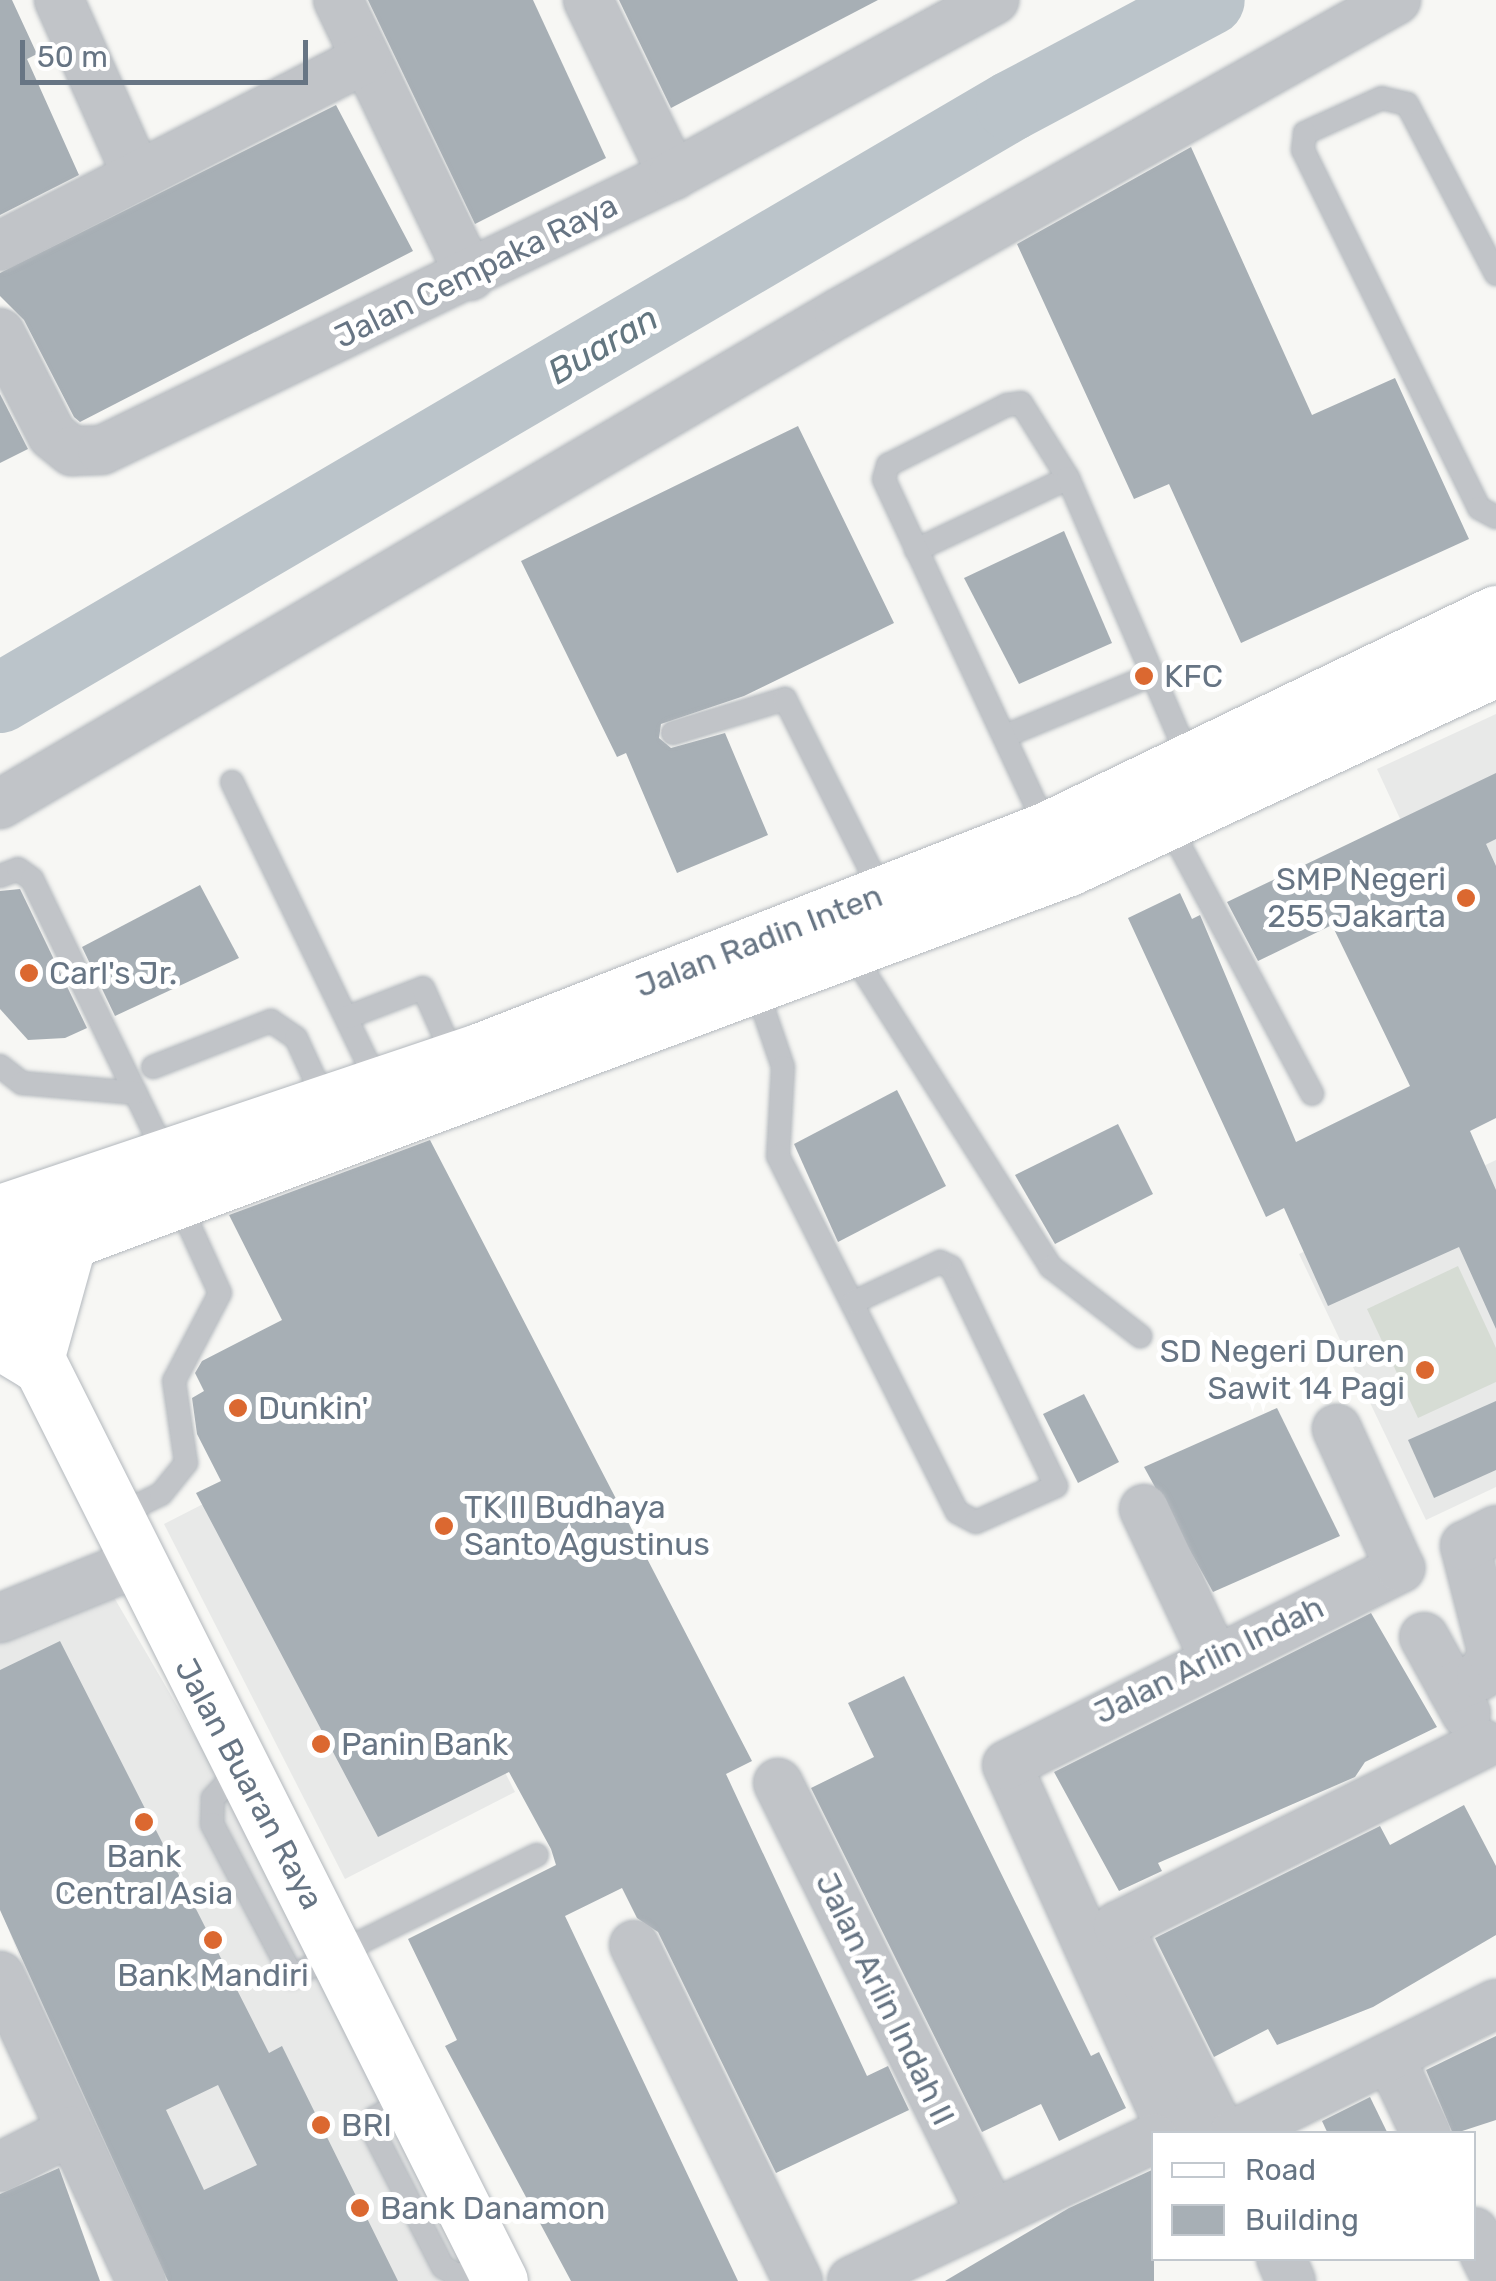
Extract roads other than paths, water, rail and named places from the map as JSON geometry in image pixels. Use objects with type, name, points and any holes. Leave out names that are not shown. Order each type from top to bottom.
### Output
[{"type":"main road","name":"Jalan Radin Inten","points":[[172,1178],[324,1100],[454,1058],[1047,829],[1191,764],[1496,614]]},
{"type":"main road","name":"Jalan Radin Inten","points":[[0,1266],[62,1218],[172,1178],[756,988],[851,952],[1166,822],[1496,669]]},
{"type":"main road","points":[[0,1167],[62,1218],[18,1352]]},
{"type":"main road","name":"Jalan Radin Inten","points":[[0,1212],[62,1218]]},
{"type":"main road","name":"Jalan Buaran Raya","points":[[0,1286],[18,1352],[123,1541],[339,1956],[497,2274]]},
{"type":"street","points":[[59,0],[137,176]]},
{"type":"street","points":[[338,0],[470,276]]},
{"type":"street","points":[[588,0],[673,174]]},
{"type":"street","name":"Jalan Cempaka Raya","points":[[0,333],[52,435],[72,451],[102,450],[470,276],[673,174],[994,0]]},
{"type":"street","points":[[0,804],[839,313],[1396,0]]},
{"type":"street","points":[[0,246],[365,59]]},
{"type":"street","name":"Jalan Arlin Indah","points":[[1162,2131],[1014,1768],[1214,1658],[1400,1568],[1337,1429]]},
{"type":"street","points":[[1144,1509],[1214,1658]]},
{"type":"street","points":[[1452,1688],[1482,1675],[1493,1655],[1465,1546],[1496,1530]]},
{"type":"street","points":[[0,1618],[123,1541]]},
{"type":"street","points":[[1220,2131],[1118,1926],[1490,1756],[1424,1637]]},
{"type":"street","name":"Jalan Arlin Indah II","points":[[778,1783],[992,2215]]},
{"type":"street","points":[[634,1945],[798,2281]]},
{"type":"street","points":[[0,1976],[140,2281]]},
{"type":"street","points":[[1240,2131],[1496,2004]]},
{"type":"street","points":[[1390,2058],[1425,2131]]},
{"type":"street","points":[[0,2167],[72,2130]]},
{"type":"street","points":[[852,2281],[1151,2140]]},
{"type":"street","points":[[1476,2236],[1496,2278]]},
{"type":"lane","points":[[1496,274],[1407,104],[1382,98],[1305,133],[1303,150],[1478,508],[1496,517]]},
{"type":"lane","points":[[1047,829],[916,550],[884,472],[1007,405],[1021,403],[1068,478],[1191,764]]},
{"type":"lane","points":[[916,550],[1068,478]]},
{"type":"lane","points":[[1005,736],[1150,676]]},
{"type":"lane","points":[[673,732],[785,699],[882,894]]},
{"type":"lane","points":[[232,782],[377,1082]]},
{"type":"lane","points":[[1166,822],[1312,1094]]},
{"type":"lane","points":[[0,876],[18,869],[32,878],[136,1092],[220,1293],[174,1381],[186,1463],[123,1541]]},
{"type":"lane","points":[[851,952],[1051,1268],[1140,1336]]},
{"type":"lane","points":[[348,1017],[422,988],[454,1058]]},
{"type":"lane","points":[[756,988],[784,1067],[778,1156],[966,1522],[1056,1486],[951,1267],[940,1262],[854,1302]]},
{"type":"lane","points":[[153,1067],[271,1021],[296,1038],[324,1100]]},
{"type":"lane","points":[[0,1066],[22,1083],[136,1092]]},
{"type":"lane","points":[[339,1956],[536,1856]]},
{"type":"waterway","name":"Buaran","points":[[0,698],[1011,106],[1210,0]]},
{"type":"place","name":"KFC","points":[[1144,676]]},
{"type":"place","name":"SMP Negeri 255 Jakarta","points":[[1466,898]]},
{"type":"place","name":"Carl's Jr.","points":[[29,973]]},
{"type":"place","name":"SD Negeri Duren Sawit 14 Pagi","points":[[1425,1370]]},
{"type":"place","name":"Dunkin'","points":[[238,1408]]},
{"type":"place","name":"TK II Budhaya Santo Agustinus","points":[[444,1526]]},
{"type":"place","name":"Panin Bank","points":[[321,1744]]},
{"type":"place","name":"Bank Central Asia","points":[[144,1822]]},
{"type":"place","name":"Bank Mandiri","points":[[213,1940]]},
{"type":"place","name":"BRI","points":[[321,2125]]},
{"type":"place","name":"Bank Danamon","points":[[360,2208]]}]
